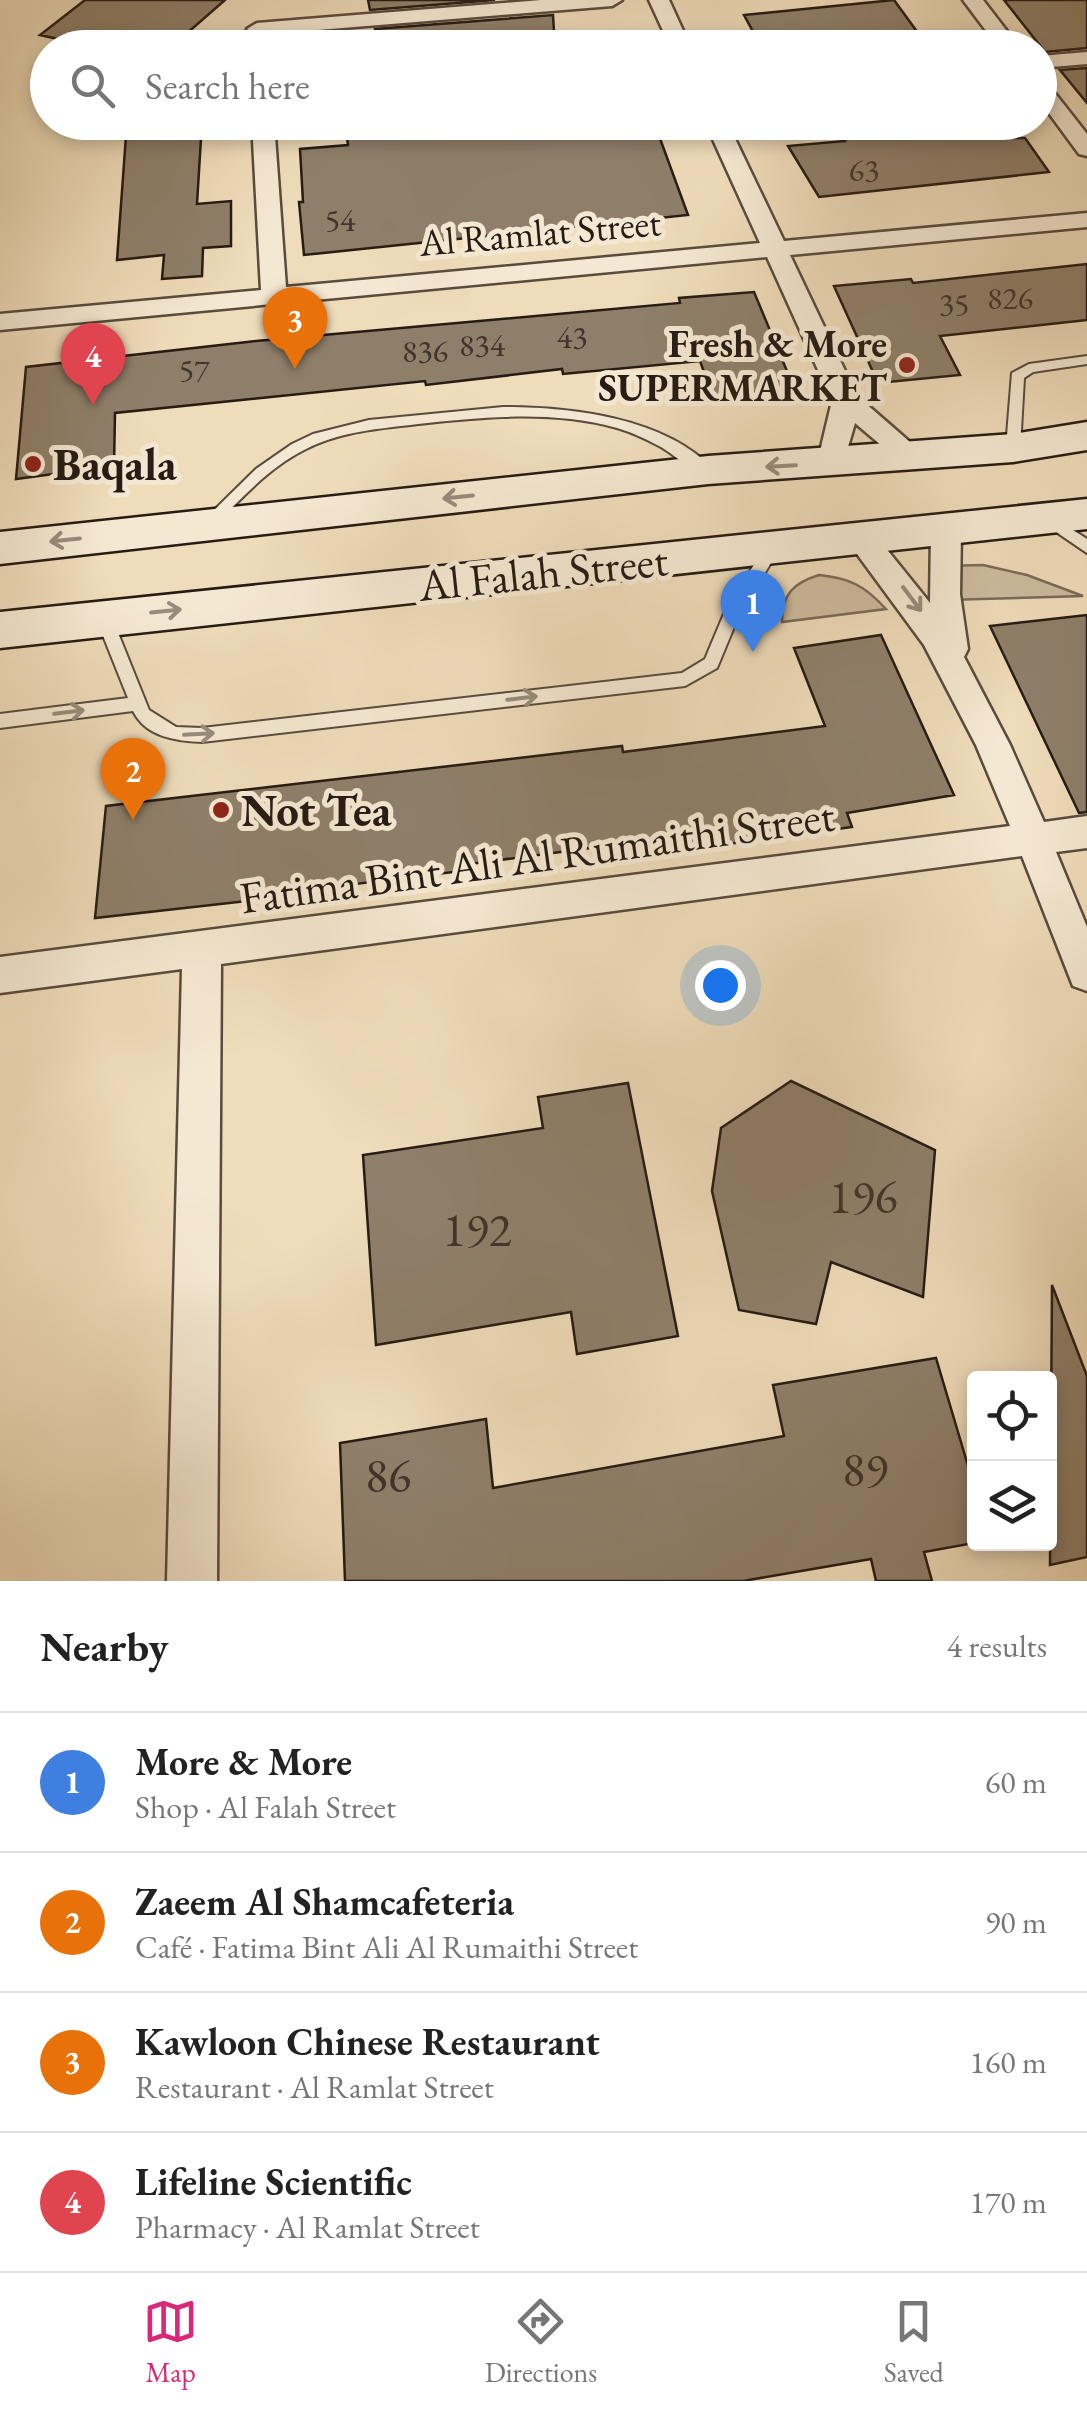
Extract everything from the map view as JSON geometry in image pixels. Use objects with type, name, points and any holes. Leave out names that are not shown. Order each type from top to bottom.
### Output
[{"type":"main road","name":"Al Falah Street","points":[[0,548],[708,470],[1013,448],[1087,436]]},
{"type":"main road","name":"Al Falah Street","points":[[0,630],[1067,516]]},
{"type":"street","points":[[258,30],[612,0]]},
{"type":"street","points":[[659,0],[673,30]]},
{"type":"street","points":[[973,0],[996,30]]},
{"type":"street","points":[[1057,61],[1087,58]]},
{"type":"street","points":[[1057,109],[1087,149]]},
{"type":"street","points":[[264,140],[274,294]]},
{"type":"street","points":[[724,140],[846,402],[912,456]]},
{"type":"street","name":"Al Ramlat Street","points":[[0,322],[1087,220]]},
{"type":"street","points":[[831,464],[846,402]]},
{"type":"street","points":[[946,531],[944,594],[955,665]]},
{"type":"street","points":[[860,539],[912,598],[955,665],[1087,973]]},
{"type":"street","name":"Fatima Bint Ali Al Rumaithi Street","points":[[0,975],[1087,832]]},
{"type":"street","points":[[192,1581],[202,948]]},
{"type":"lane","points":[[1013,448],[1018,376],[1029,368],[1087,360]]},
{"type":"lane","points":[[206,525],[275,458],[343,428],[369,425],[534,410],[573,412],[647,431],[680,448],[708,470]]},
{"type":"lane","points":[[1067,516],[1087,547]]},
{"type":"lane","points":[[104,618],[142,714],[161,730],[187,736],[685,679],[711,663],[732,614],[772,548]]},
{"type":"lane","points":[[0,721],[138,704]]},
{"type":"shaded area","points":[[983,565],[1027,575],[1083,596],[946,600],[942,566]]},
{"type":"shaded area","points":[[819,575],[856,584],[886,609],[782,622],[784,604],[791,591]]},
{"type":"building","points":[[85,0],[225,0],[191,30],[46,30]]},
{"type":"building","points":[[368,0],[495,0],[370,10]]},
{"type":"building","points":[[894,0],[916,30],[752,30],[744,15]]},
{"type":"building","points":[[1004,0],[1087,0],[1087,48],[1057,51],[1057,30],[1028,30]]},
{"type":"building","points":[[553,15],[554,30],[375,30]]},
{"type":"building","points":[[1087,68],[1087,103],[1060,70]]},
{"type":"building","points":[[126,140],[201,140],[197,204],[231,201],[231,246],[203,248],[202,276],[162,279],[164,255],[117,260]]},
{"type":"building","points":[[347,140],[661,140],[688,215],[304,255],[300,149],[348,145]]},
{"type":"building","points":[[1026,140],[1049,172],[819,197],[788,146],[845,141]]},
{"type":"building","points":[[1087,264],[1087,320],[940,336],[960,375],[878,383],[834,286],[911,279],[913,283]]},
{"type":"building","points":[[754,292],[794,388],[713,397],[700,361],[563,374],[562,369],[426,385],[425,381],[115,413],[114,466],[16,479],[26,367],[256,341],[680,303],[679,298]]},
{"type":"building","points":[[1087,615],[1087,812],[1079,813],[990,626]]},
{"type":"building","points":[[881,635],[954,795],[847,813],[852,827],[692,849],[688,835],[462,865],[462,871],[265,895],[265,899],[95,918],[106,806],[622,746],[623,752],[825,726],[794,648]]},
{"type":"building","points":[[791,1081],[935,1150],[923,1297],[831,1262],[816,1324],[739,1310],[712,1191],[721,1128]]},
{"type":"building","points":[[628,1083],[678,1336],[577,1354],[571,1312],[376,1345],[363,1155],[543,1128],[538,1097]]},
{"type":"building","points":[[1052,1285],[1087,1376],[1087,1557],[1050,1565],[1050,1551],[1057,1551],[1057,1371],[1051,1371]]},
{"type":"building","points":[[936,1358],[967,1462],[967,1544],[924,1552],[932,1581],[876,1581],[871,1559],[743,1581],[345,1581],[340,1443],[486,1419],[493,1488],[784,1436],[773,1385]]},
{"type":"place","name":"Fresh & More SUPERMARKET","points":[[907,365]]},
{"type":"place","name":"Kawloon Chinese Restaurant","points":[[295,369]]},
{"type":"place","name":"Lifeline Scientific","points":[[93,405]]},
{"type":"place","name":"Baqala","points":[[33,464]]},
{"type":"place","name":"More & More","points":[[753,652]]},
{"type":"place","name":"Not Tea","points":[[221,810]]},
{"type":"place","name":"Zaeem Al Shamcafeteria","points":[[133,820]]}]
